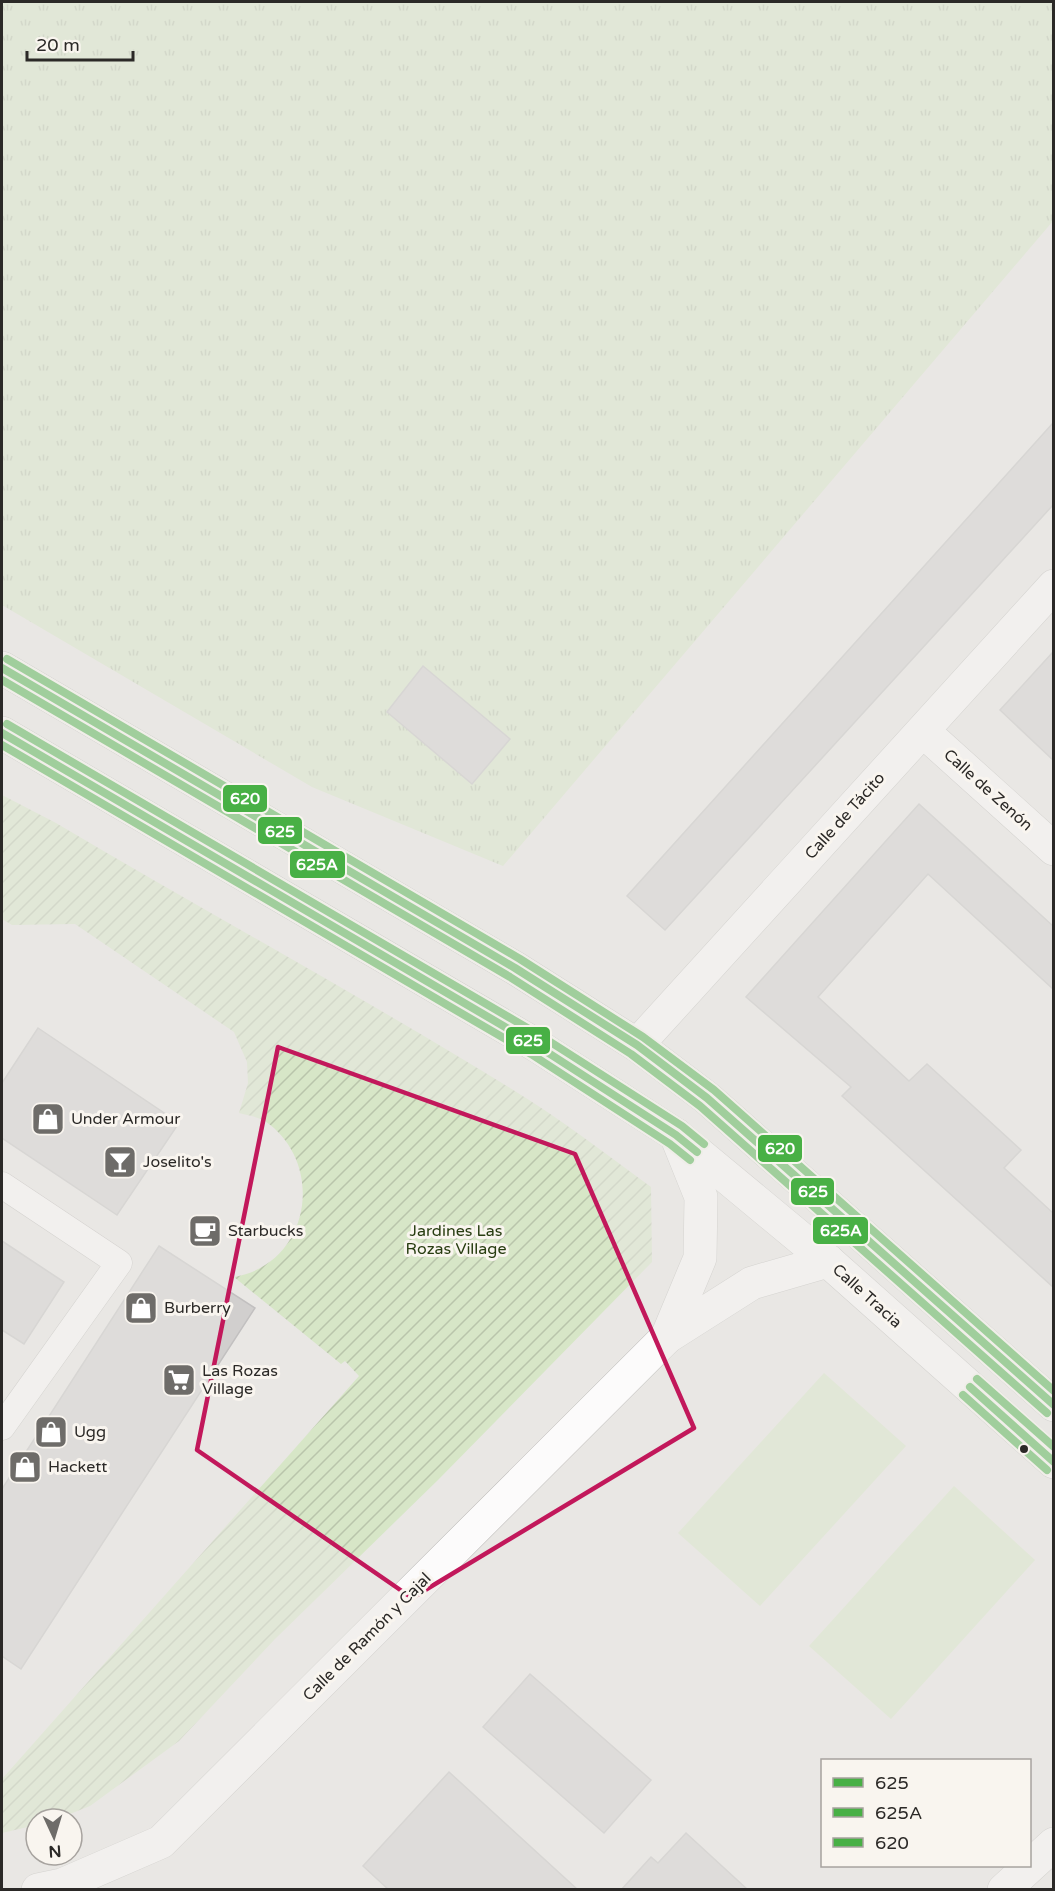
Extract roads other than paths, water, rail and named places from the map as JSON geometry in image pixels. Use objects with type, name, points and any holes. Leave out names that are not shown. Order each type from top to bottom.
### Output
[{"type":"street","name":"Calle de Tácito","points":[[637,1045],[1053,586]]},
{"type":"street","points":[[2,668],[515,968],[637,1045],[707,1098],[1053,1405]]},
{"type":"street","name":"Calle de Zenón","points":[[923,730],[1053,849]]},
{"type":"street","name":"Calle Tracia","points":[[2,733],[536,1045],[676,1135],[828,1261],[1053,1462]]},
{"type":"street","name":"Calle de Ramón y Cajal","points":[[667,1337],[700,1258],[701,1197],[676,1135]]},
{"type":"street","points":[[2,1185],[118,1263],[2,1427]]},
{"type":"street","name":"Calle de Ramón y Cajal","points":[[38,1890],[62,1885],[161,1842],[667,1337],[752,1283],[828,1261]]},
{"type":"street","points":[[1031,1865],[1053,1844]]},
{"type":"street","points":[[1004,1890],[1028,1867]]},
{"type":"place","name":"Under Armour","points":[[48,1119]]},
{"type":"place","name":"Joselito's","points":[[120,1162]]},
{"type":"place","name":"Starbucks","points":[[205,1231]]},
{"type":"place","name":"Burberry","points":[[141,1308]]},
{"type":"place","name":"Las Rozas Village","points":[[179,1380]]},
{"type":"place","name":"Ugg","points":[[51,1432]]},
{"type":"place","name":"Hackett","points":[[25,1467]]},
{"type":"park label","name":"Jardines Las Rozas Village","points":[[456,1240]]}]
